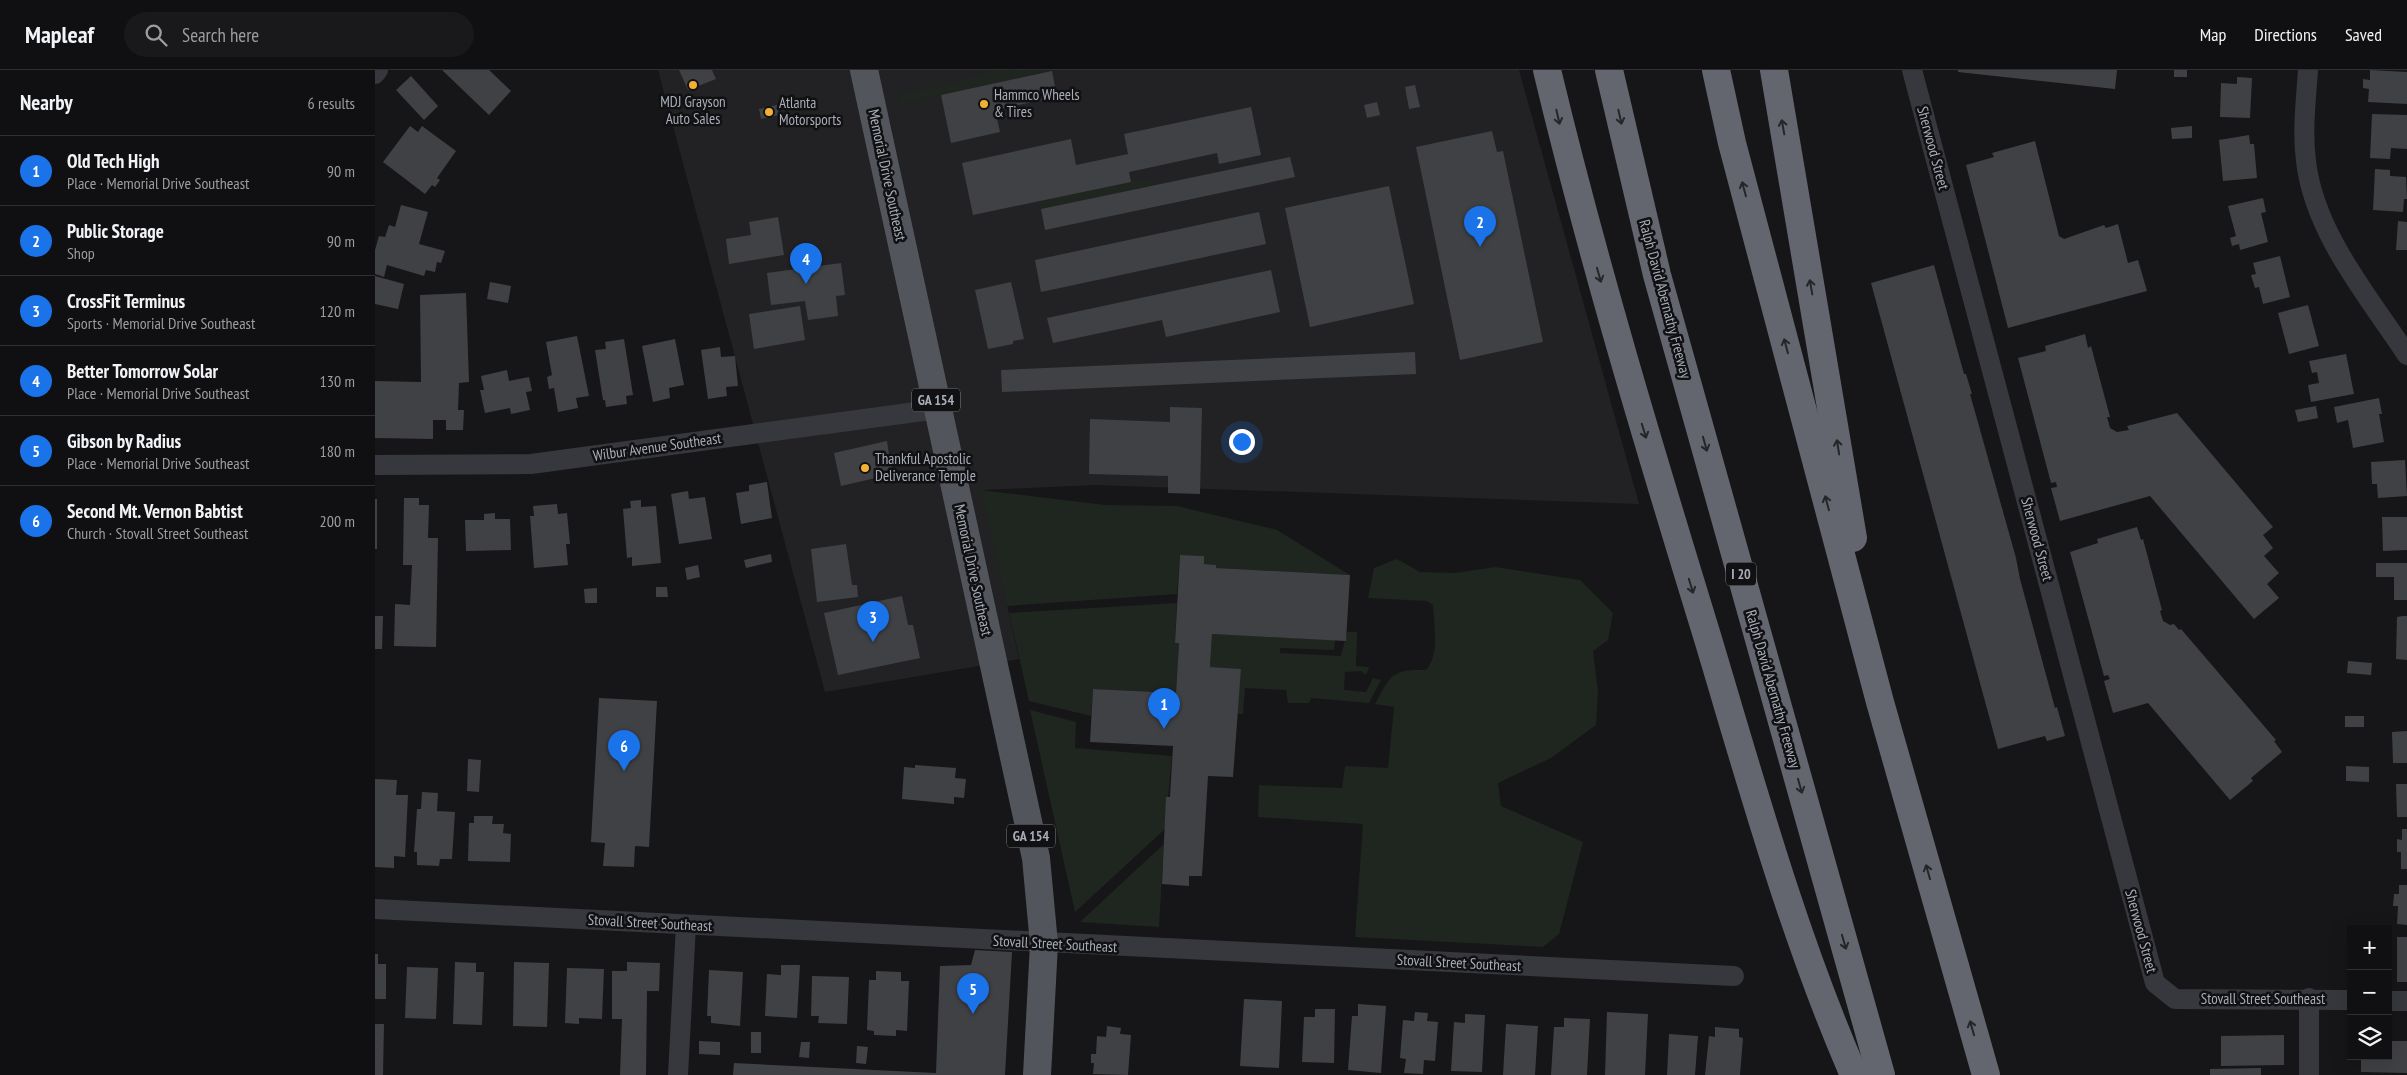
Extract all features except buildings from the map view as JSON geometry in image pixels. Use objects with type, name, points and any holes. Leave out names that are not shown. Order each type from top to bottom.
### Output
[{"type":"highway","points":[[1547,70],[1583,217],[1620,350],[1761,815],[1817,982],[1854,1075]]},
{"type":"highway","name":"Ralph David Abernathy Freeway","points":[[1609,70],[1657,274],[1881,1075]]},
{"type":"highway","points":[[1716,70],[1734,153],[1880,702],[1986,1075]]},
{"type":"highway","points":[[1774,70],[1880,702]]},
{"type":"main road","name":"Memorial Drive Southeast","points":[[864,70],[1036,858],[1044,944],[1037,1075]]},
{"type":"street","points":[[375,74],[378,70]]},
{"type":"street","name":"Sherwood Street","points":[[1912,70],[2155,983],[2175,999]]},
{"type":"street","points":[[2308,70],[2305,124],[2306,162],[2314,198],[2330,236],[2407,355]]},
{"type":"street","name":"Wilbur Avenue Southeast","points":[[375,465],[531,464],[938,409]]},
{"type":"street","name":"Stovall Street Southeast","points":[[375,909],[1044,944],[1734,976]]},
{"type":"street","points":[[678,1075],[686,925]]},
{"type":"street","points":[[2309,998],[2309,1075]]},
{"type":"street","name":"Stovall Street Southeast","points":[[2175,999],[2309,998],[2347,1000]]},
{"type":"street","points":[[2392,1001],[2407,1001]]},
{"type":"shaded area","points":[[658,70],[1519,70],[1639,504],[1096,485],[982,490],[1019,659],[825,692]]},
{"type":"shaded area","points":[[992,70],[1052,71],[898,104],[897,95],[959,82]]},
{"type":"shaded area","points":[[1146,179],[1154,185],[1041,209],[1039,201]]},
{"type":"shaded area","points":[[981,490],[1105,505],[1177,506],[1277,530],[1350,575],[1216,568],[1216,565],[1204,564],[1204,556],[1180,555],[1177,594],[1007,606]]},
{"type":"shaded area","points":[[1397,559],[1420,572],[1455,573],[1495,567],[1580,580],[1613,613],[1608,640],[1593,651],[1598,691],[1596,725],[1551,758],[1498,783],[1501,806],[1583,842],[1559,934],[1543,947],[1355,937],[1363,824],[1258,817],[1259,785],[1342,788],[1345,766],[1388,768],[1394,707],[1375,704],[1393,676],[1406,671],[1426,670],[1435,648],[1433,605],[1427,601],[1368,598],[1374,568]]},
{"type":"shaded area","points":[[1177,603],[1175,643],[1179,643],[1176,693],[1093,689],[1091,716],[1029,701],[1009,613]]},
{"type":"shaded area","points":[[1347,632],[1357,632],[1356,666],[1369,667],[1366,675],[1361,671],[1345,672],[1344,690],[1366,692],[1373,678],[1381,680],[1369,703],[1311,698],[1309,703],[1288,703],[1286,690],[1245,688],[1243,714],[1237,714],[1241,669],[1210,667],[1212,634],[1335,640],[1334,650],[1280,648],[1280,653],[1341,656]]},
{"type":"shaded area","points":[[1030,710],[1076,722],[1075,748],[1172,756],[1165,829],[1075,912]]},
{"type":"shaded area","points":[[1164,844],[1159,927],[1080,922]]},
{"type":"place","name":"MDJ Grayson Auto Sales","points":[[693,85]]},
{"type":"place","name":"Hammco Wheels & Tires","points":[[984,104]]},
{"type":"place","name":"Atlanta Motorsports","points":[[769,112]]},
{"type":"place","name":"Public Storage","points":[[1480,247]]},
{"type":"place","name":"Better Tomorrow Solar","points":[[806,284]]},
{"type":"place","name":"Thankful Apostolic Deliverance Temple","points":[[865,468]]},
{"type":"place","name":"CrossFit Terminus","points":[[873,642]]},
{"type":"place","name":"Old Tech High","points":[[1164,729]]},
{"type":"place","name":"Second Mt. Vernon Babtist","points":[[624,771]]},
{"type":"place","name":"Gibson by Radius","points":[[973,1014]]}]
